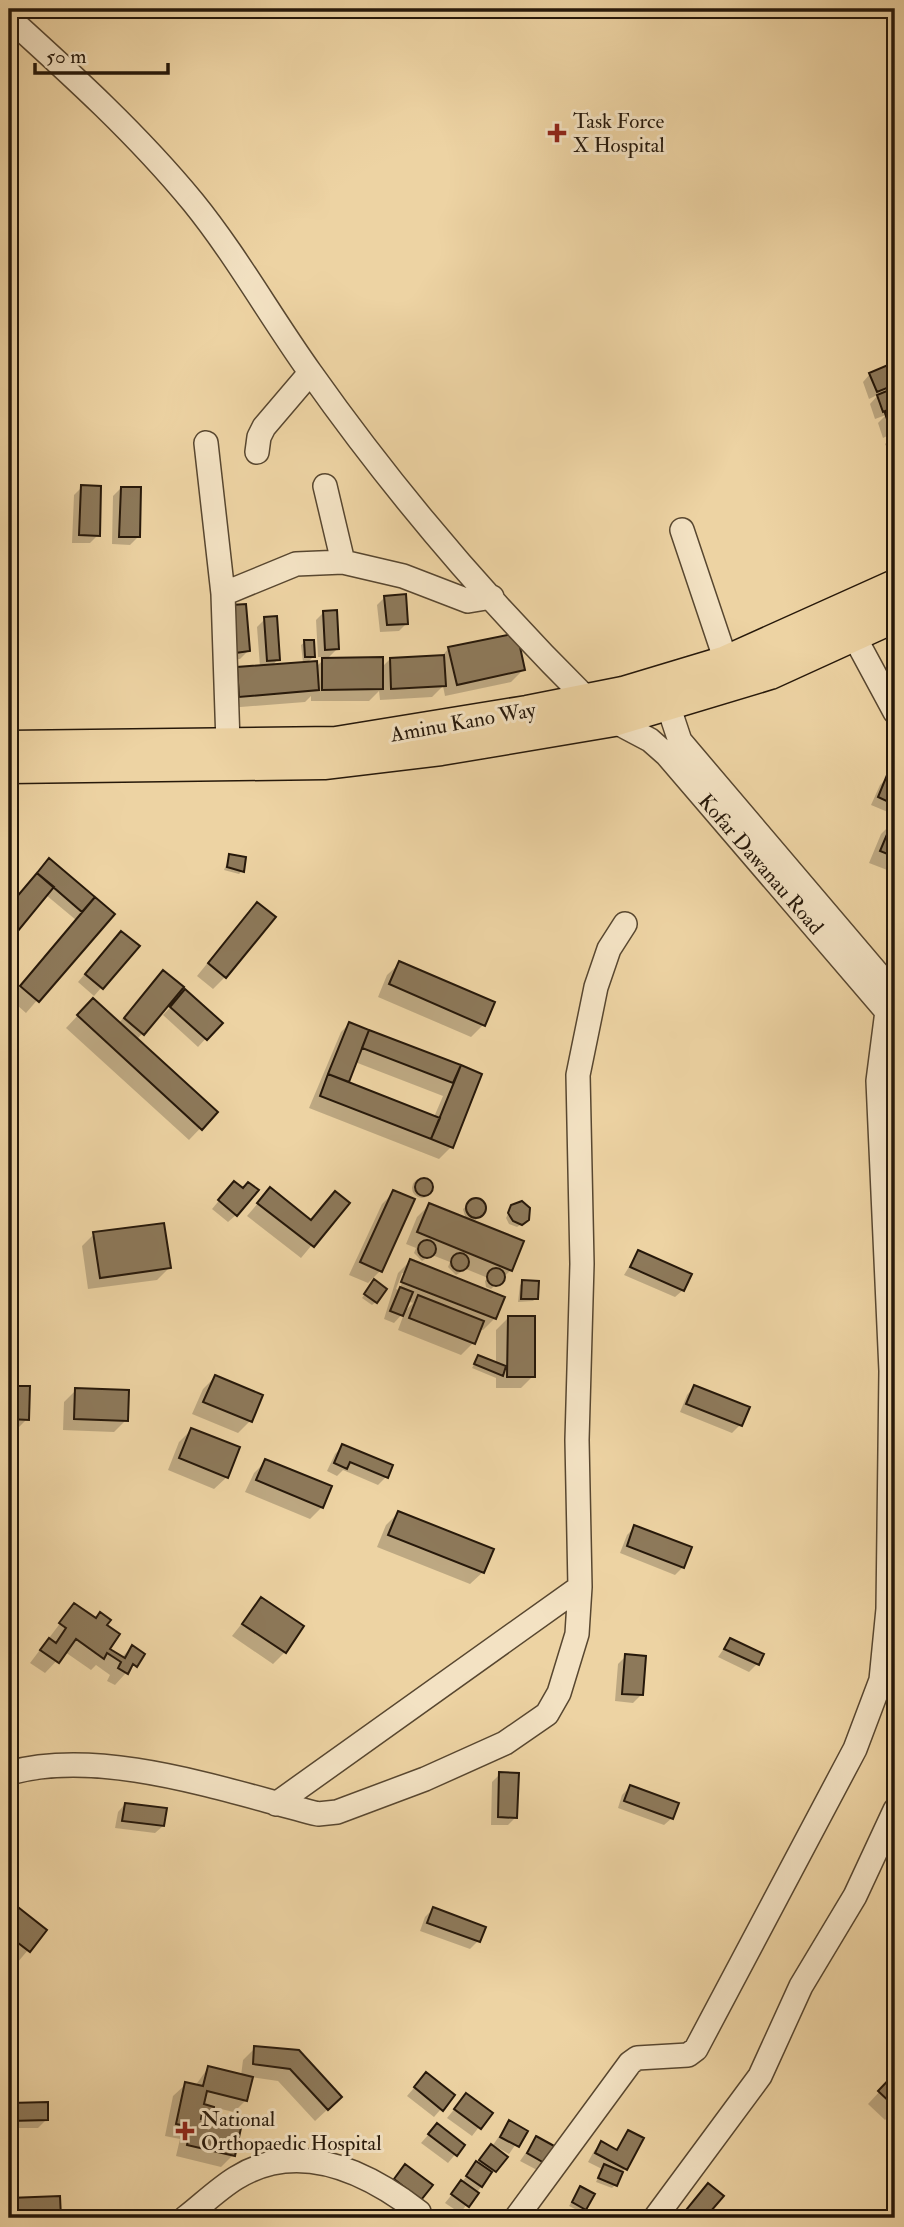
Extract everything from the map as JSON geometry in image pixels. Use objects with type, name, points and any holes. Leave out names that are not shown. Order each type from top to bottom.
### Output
[{"type":"main road","name":"Aminu Kano Way","points":[[11,757],[228,743],[336,742],[588,700],[726,661],[895,585]]},
{"type":"main road","name":"Aminu Kano Way","points":[[11,757],[324,764],[430,752],[614,721],[770,674],[895,617]]},
{"type":"street","points":[[9,18],[65,66],[193,202],[310,373],[395,483],[492,597],[588,700]]},
{"type":"street","points":[[257,452],[264,426],[310,373]]},
{"type":"street","points":[[206,443],[223,594],[228,743]]},
{"type":"street","points":[[326,486],[343,562]]},
{"type":"street","points":[[681,530],[726,661]]},
{"type":"street","points":[[223,594],[296,564],[343,562],[403,576],[468,601],[492,597]]},
{"type":"street","points":[[854,636],[895,712]]},
{"type":"street","name":"Kofar Dawanau Road","points":[[668,705],[680,741],[891,996]]},
{"type":"street","name":"Kofar Dawanau Road","points":[[614,721],[650,740],[667,755],[891,996]]},
{"type":"street","points":[[9,1773],[73,1766],[143,1772],[318,1814],[337,1812],[425,1779],[505,1743],[547,1714],[559,1693],[577,1634],[580,1587],[577,1440],[582,1264],[578,1075],[596,987],[609,949],[625,924]]},
{"type":"street","points":[[516,2218],[630,2063],[636,2058],[688,2054],[696,2049],[855,1749],[881,1680],[886,1653],[892,1543],[893,1389],[878,1081],[891,996]]},
{"type":"street","points":[[276,1804],[580,1587]]},
{"type":"street","points":[[655,2218],[760,2076],[801,1986],[855,1896],[895,1810]]},
{"type":"street","points":[[185,2218],[237,2177],[278,2162],[322,2161],[385,2186],[419,2212]]},
{"type":"building","points":[[895,362],[895,374],[889,377],[892,386],[877,392],[869,373]]},
{"type":"building","points":[[894,388],[895,407],[883,412],[877,395]]},
{"type":"building","points":[[895,409],[895,429],[891,431],[885,413]]},
{"type":"building","points":[[81,485],[101,486],[100,536],[79,535]]},
{"type":"building","points":[[121,487],[141,487],[140,537],[119,537]]},
{"type":"building","points":[[406,594],[408,624],[387,625],[384,596]]},
{"type":"building","points":[[246,604],[250,651],[235,653],[231,605]]},
{"type":"building","points":[[337,610],[339,649],[325,650],[323,611]]},
{"type":"building","points":[[277,616],[280,660],[267,661],[264,617]]},
{"type":"building","points":[[517,633],[525,670],[457,685],[448,647]]},
{"type":"building","points":[[304,640],[314,640],[315,657],[305,657]]},
{"type":"building","points":[[444,655],[446,686],[391,689],[390,658]]},
{"type":"building","points":[[383,657],[383,689],[322,690],[322,658]]},
{"type":"building","points":[[317,661],[319,690],[239,697],[237,667]]},
{"type":"building","points":[[887,775],[895,778],[895,805],[878,797]]},
{"type":"building","points":[[893,820],[895,821],[895,857],[880,851]]},
{"type":"building","points":[[229,854],[246,857],[244,872],[227,867]]},
{"type":"building","points":[[49,858],[95,897],[82,912],[37,873]]},
{"type":"building","points":[[37,873],[54,887],[9,942],[9,906]]},
{"type":"building","points":[[95,897],[115,914],[39,1002],[20,986]]},
{"type":"building","points":[[257,902],[276,917],[226,978],[208,963]]},
{"type":"building","points":[[121,931],[140,946],[103,989],[85,974]]},
{"type":"building","points":[[399,961],[495,1002],[485,1026],[389,984]]},
{"type":"building","points":[[163,970],[184,987],[144,1035],[124,1018]]},
{"type":"building","points":[[185,989],[223,1023],[207,1040],[170,1007]]},
{"type":"building","points":[[93,998],[218,1112],[202,1130],[77,1015]]},
{"type":"building","points":[[349,1022],[369,1030],[349,1082],[328,1074]]},
{"type":"building","points":[[369,1030],[461,1065],[453,1083],[362,1048]]},
{"type":"building","points":[[461,1065],[482,1074],[453,1148],[431,1139]]},
{"type":"building","points":[[328,1074],[440,1118],[431,1139],[320,1096]]},
{"type":"building","points":[[420,1178],[428,1178],[433,1187],[431,1194],[420,1196],[415,1191],[415,1183]]},
{"type":"building","points":[[234,1181],[243,1188],[248,1182],[259,1190],[237,1216],[218,1200]]},
{"type":"building","points":[[270,1187],[311,1220],[335,1191],[350,1203],[314,1247],[257,1203]]},
{"type":"building","points":[[393,1190],[415,1199],[382,1272],[360,1262]]},
{"type":"building","points":[[472,1198],[480,1198],[486,1208],[480,1218],[472,1218],[466,1212],[466,1204]]},
{"type":"building","points":[[522,1201],[530,1208],[529,1220],[522,1225],[513,1221],[508,1213],[511,1205]]},
{"type":"building","points":[[429,1203],[524,1241],[512,1271],[417,1232]]},
{"type":"building","points":[[164,1223],[171,1268],[100,1278],[93,1232]]},
{"type":"building","points":[[427,1240],[433,1243],[436,1249],[433,1255],[427,1258],[421,1255],[418,1249],[421,1243]]},
{"type":"building","points":[[638,1250],[692,1274],[684,1291],[630,1267]]},
{"type":"building","points":[[456,1253],[464,1253],[469,1262],[467,1269],[456,1271],[451,1266],[451,1258]]},
{"type":"building","points":[[410,1259],[505,1297],[496,1319],[401,1282]]},
{"type":"building","points":[[496,1268],[502,1271],[505,1277],[502,1283],[496,1286],[490,1283],[487,1277],[490,1271]]},
{"type":"building","points":[[374,1279],[387,1289],[377,1303],[364,1294]]},
{"type":"building","points":[[522,1280],[539,1281],[538,1299],[521,1299]]},
{"type":"building","points":[[400,1287],[413,1292],[403,1316],[390,1311]]},
{"type":"building","points":[[418,1295],[484,1321],[475,1344],[409,1318]]},
{"type":"building","points":[[508,1316],[535,1316],[535,1377],[507,1377]]},
{"type":"building","points":[[478,1355],[506,1366],[503,1376],[474,1364]]},
{"type":"building","points":[[215,1375],[263,1395],[252,1422],[203,1402]]},
{"type":"building","points":[[694,1385],[750,1407],[742,1426],[686,1404]]},
{"type":"building","points":[[9,1386],[30,1386],[29,1420],[9,1419]]},
{"type":"building","points":[[75,1388],[129,1390],[128,1421],[74,1419]]},
{"type":"building","points":[[191,1428],[240,1447],[228,1478],[179,1458]]},
{"type":"building","points":[[342,1444],[393,1465],[388,1478],[350,1462],[347,1469],[334,1463]]},
{"type":"building","points":[[265,1459],[332,1486],[323,1508],[256,1480]]},
{"type":"building","points":[[398,1511],[494,1549],[484,1573],[388,1535]]},
{"type":"building","points":[[634,1525],[692,1547],[684,1568],[627,1546]]},
{"type":"building","points":[[261,1597],[304,1626],[286,1653],[242,1624]]},
{"type":"building","points":[[74,1603],[96,1618],[100,1612],[111,1620],[107,1625],[120,1634],[110,1649],[125,1658],[132,1645],[145,1654],[137,1667],[133,1664],[128,1674],[118,1668],[121,1662],[107,1653],[104,1659],[76,1639],[59,1663],[40,1650],[49,1638],[56,1643],[66,1628],[59,1623]]},
{"type":"building","points":[[730,1638],[764,1654],[759,1665],[724,1649]]},
{"type":"building","points":[[625,1654],[646,1656],[643,1695],[622,1694]]},
{"type":"building","points":[[499,1772],[519,1773],[517,1818],[498,1817]]},
{"type":"building","points":[[630,1785],[679,1803],[673,1819],[624,1801]]},
{"type":"building","points":[[125,1803],[167,1808],[164,1826],[122,1821]]},
{"type":"building","points":[[9,1900],[47,1930],[30,1952],[9,1936]]},
{"type":"building","points":[[433,1907],[486,1927],[480,1942],[427,1923]]},
{"type":"building","points":[[254,2046],[299,2050],[342,2097],[328,2110],[290,2069],[253,2064]]},
{"type":"building","points":[[208,2066],[253,2077],[247,2101],[207,2091],[204,2104],[214,2107],[213,2114],[202,2112],[201,2119],[241,2128],[235,2156],[187,2145],[191,2127],[176,2124],[185,2082],[203,2086]]},
{"type":"building","points":[[426,2072],[455,2095],[443,2111],[414,2087]]},
{"type":"building","points":[[895,2073],[895,2107],[878,2091]]},
{"type":"building","points":[[466,2093],[493,2113],[481,2129],[454,2109]]},
{"type":"building","points":[[48,2102],[48,2120],[10,2121],[10,2103]]},
{"type":"building","points":[[509,2120],[528,2131],[519,2147],[500,2137]]},
{"type":"building","points":[[437,2123],[465,2145],[457,2156],[428,2134]]},
{"type":"building","points":[[628,2130],[644,2138],[627,2170],[595,2153],[601,2141],[617,2150]]},
{"type":"building","points":[[536,2136],[556,2147],[546,2164],[527,2153]]},
{"type":"building","points":[[491,2144],[508,2157],[496,2172],[479,2160]]},
{"type":"building","points":[[476,2161],[492,2172],[482,2187],[466,2176]]},
{"type":"building","points":[[405,2164],[433,2185],[421,2200],[394,2179]]},
{"type":"building","points":[[604,2164],[623,2172],[617,2186],[598,2178]]},
{"type":"building","points":[[461,2180],[479,2193],[469,2207],[451,2194]]},
{"type":"building","points":[[708,2183],[724,2196],[705,2218],[696,2218],[686,2210]]},
{"type":"building","points":[[580,2186],[595,2194],[586,2210],[572,2202]]},
{"type":"building","points":[[60,2196],[61,2218],[38,2218],[38,2214],[32,2214],[32,2218],[9,2218],[9,2198]]},
{"type":"place","name":"Task Force X Hospital","points":[[557,133]]},
{"type":"place","name":"National Orthopaedic Hospital","points":[[185,2131]]}]
